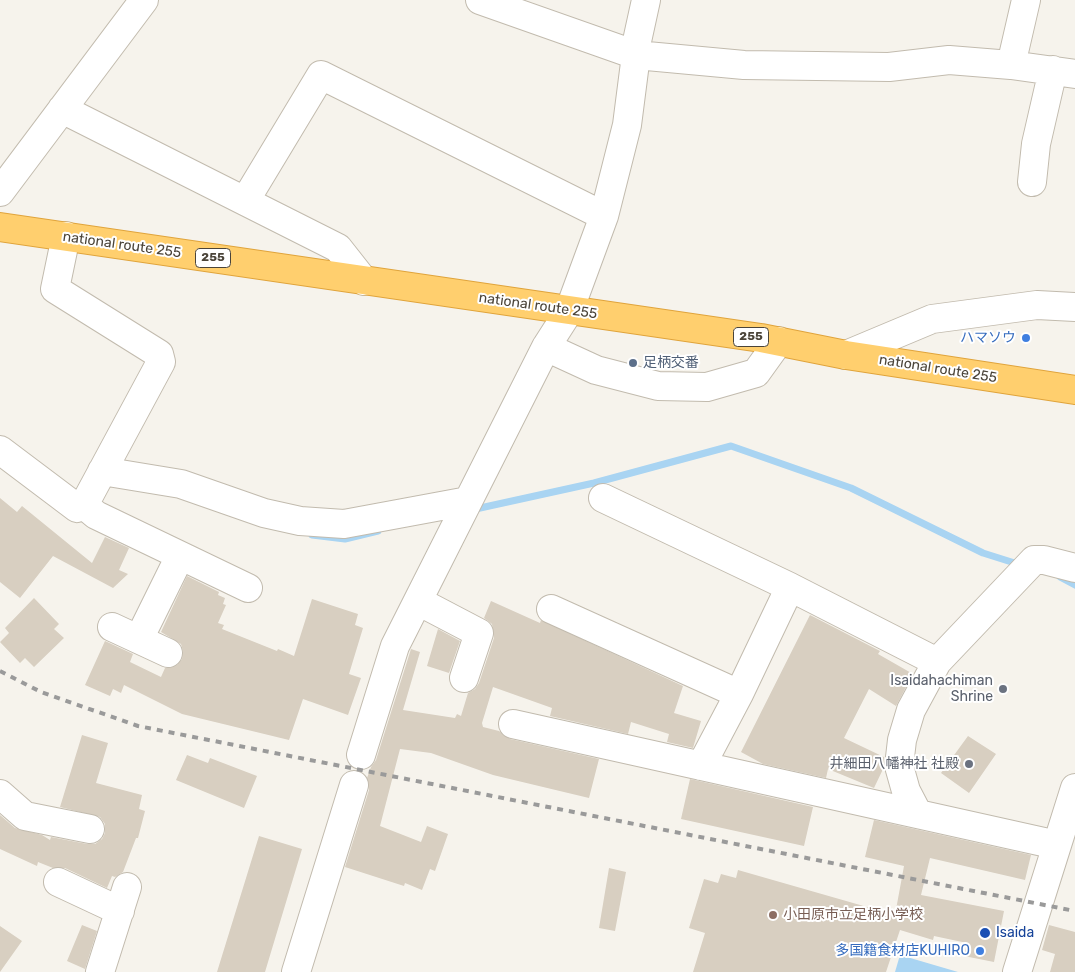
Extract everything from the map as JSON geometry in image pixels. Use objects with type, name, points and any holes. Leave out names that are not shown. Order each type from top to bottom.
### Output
[{"type":"highway","name":"national route 255","points":[[0,227],[779,341],[846,355],[1075,390]]},
{"type":"street","points":[[0,192],[144,0]]},
{"type":"street","points":[[480,0],[635,55],[744,65],[889,67],[949,60],[1064,72],[1036,144],[1032,182]]},
{"type":"street","points":[[361,755],[395,646],[546,347],[569,311],[604,216],[627,125],[635,55],[646,0]]},
{"type":"street","points":[[1011,65],[1026,0]]},
{"type":"street","points":[[244,201],[320,75],[604,216]]},
{"type":"street","points":[[62,109],[338,248],[364,281]]},
{"type":"street","points":[[0,450],[77,508],[84,505],[162,362],[159,354],[56,289],[66,236]]},
{"type":"street","points":[[846,355],[932,320],[1037,305],[1075,307]]},
{"type":"street","points":[[546,347],[596,370],[658,386],[707,387],[756,373],[779,341]]},
{"type":"street","points":[[102,471],[182,484],[264,513],[300,521],[328,524],[344,524],[468,501]]},
{"type":"street","points":[[603,498],[790,587],[937,662]]},
{"type":"street","points":[[84,505],[96,515],[248,588]]},
{"type":"street","points":[[140,639],[180,556]]},
{"type":"street","points":[[918,814],[906,791],[899,766],[899,753],[911,710],[937,662],[1025,569],[1044,560],[1075,568]]},
{"type":"street","points":[[701,766],[739,694],[790,587]]},
{"type":"street","points":[[418,601],[479,633],[464,678]]},
{"type":"street","points":[[551,609],[739,694]]},
{"type":"street","points":[[112,627],[168,652]]},
{"type":"street","points":[[513,724],[1057,844]]},
{"type":"street","points":[[296,972],[354,784]]},
{"type":"street","points":[[1018,972],[1075,788]]},
{"type":"street","points":[[0,794],[25,816],[90,829]]},
{"type":"street","points":[[58,882],[124,899],[100,972]]},
{"type":"water","points":[[900,955],[958,972],[895,972]]},
{"type":"building","points":[[0,498],[17,512],[22,506],[92,563],[105,537],[129,548],[119,570],[128,574],[113,588],[53,556],[20,598],[0,582]]},
{"type":"building","points":[[187,576],[219,592],[218,595],[225,598],[223,604],[226,605],[218,623],[224,625],[222,629],[294,656],[312,599],[358,614],[355,625],[363,628],[349,674],[361,678],[348,715],[303,699],[289,740],[182,714],[124,685],[121,693],[113,689],[110,696],[85,685],[105,641],[133,654],[130,662],[161,677],[165,668],[177,665],[182,659],[183,651],[181,644],[161,632]]},
{"type":"building","points":[[34,598],[59,624],[54,629],[64,638],[34,667],[25,658],[20,663],[0,642],[9,633],[5,628]]},
{"type":"building","points":[[491,601],[540,623],[541,620],[683,686],[674,713],[701,721],[693,748],[667,742],[669,734],[631,722],[628,734],[550,716],[552,708],[493,687],[482,723],[483,727],[499,731],[510,739],[599,759],[589,798],[493,775],[431,753],[400,749],[380,826],[421,842],[427,826],[448,834],[435,871],[430,869],[422,890],[405,883],[404,886],[345,867],[369,790],[367,778],[376,760],[411,649],[420,652],[403,710],[455,718],[457,714],[461,716],[468,693],[475,689],[479,683],[494,638],[492,624],[484,618]]},
{"type":"building","points":[[810,615],[880,651],[878,654],[913,674],[896,706],[869,689],[844,738],[884,757],[884,767],[874,788],[828,769],[826,778],[763,764],[741,752]]},
{"type":"building","points":[[438,629],[460,641],[449,673],[427,666]]},
{"type":"building","points":[[82,735],[108,743],[96,783],[142,795],[139,809],[145,811],[138,838],[136,838],[123,872],[115,877],[112,876],[107,888],[65,868],[53,868],[38,862],[37,866],[0,849],[0,815],[15,828],[42,835],[50,840],[51,837],[95,844],[102,839],[105,833],[105,824],[100,817],[60,807]]},
{"type":"building","name":"井細田八幡神社 社殿","points":[[968,736],[996,754],[969,793],[941,773]]},
{"type":"building","points":[[187,755],[208,763],[210,758],[257,776],[244,808],[176,780]]},
{"type":"building","points":[[690,779],[813,807],[804,846],[681,819]]},
{"type":"building","points":[[874,820],[1031,855],[1025,880],[930,858],[921,895],[1004,911],[994,962],[964,956],[967,943],[934,936],[933,940],[900,930],[886,972],[693,972],[705,933],[689,928],[704,879],[718,883],[721,874],[736,878],[738,870],[895,915],[904,866],[865,857]]},
{"type":"building","points":[[259,836],[302,849],[265,972],[217,972]]},
{"type":"building","points":[[609,868],[626,872],[615,931],[599,928]]},
{"type":"building","points":[[82,925],[97,931],[85,969],[67,961]]},
{"type":"building","points":[[1049,925],[1075,932],[1075,972],[1050,972],[1055,954],[1042,950]]},
{"type":"building","points":[[0,926],[22,941],[0,972]]},
{"type":"waterway","points":[[471,510],[594,483],[731,446],[851,488],[983,553],[1021,565]]},
{"type":"waterway","points":[[312,535],[345,539],[378,531]]},
{"type":"waterway","points":[[1060,577],[1075,585]]},
{"type":"railway","points":[[0,671],[41,692],[138,726],[1075,911]]},
{"type":"place","name":"ハマソウ","points":[[1026,338]]},
{"type":"place","name":"足柄交番","points":[[633,363]]},
{"type":"place","name":"Isaidahachiman Shrine","points":[[1003,689]]},
{"type":"place","name":"井細田八幡神社 社殿","points":[[969,764]]},
{"type":"place","name":"小田原市立足柄小学校","points":[[773,915]]},
{"type":"place","name":"Isaida","points":[[985,933]]},
{"type":"place","name":"多国籍食材店KUHIRO","points":[[980,951]]}]
